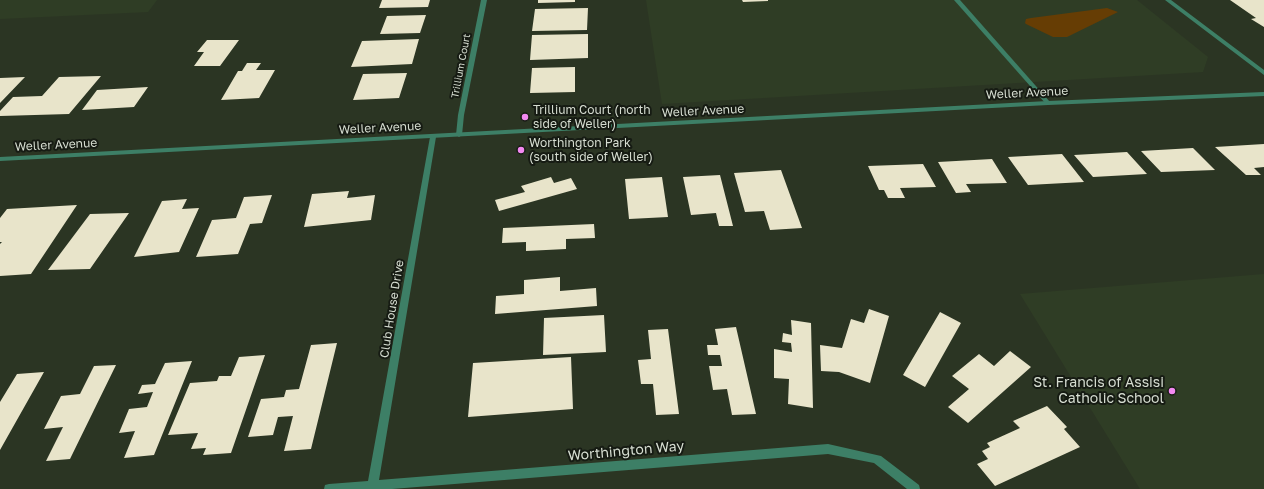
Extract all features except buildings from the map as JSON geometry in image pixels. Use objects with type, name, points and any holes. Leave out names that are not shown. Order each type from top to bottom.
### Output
[{"type":"street","name":"Trillium Court","points":[[459,135],[461,115],[484,0]]},
{"type":"street","points":[[957,0],[1048,103]]},
{"type":"street","points":[[1168,0],[1264,73]]},
{"type":"street","name":"Weller Avenue","points":[[0,159],[1048,103],[1264,94]]},
{"type":"street","name":"Club House Drive","points":[[373,485],[433,137]]},
{"type":"street","name":"Worthington Way","points":[[329,489],[828,448],[877,459],[915,489]]},
{"type":"shaded area","points":[[0,0],[157,0],[148,12],[0,19]]},
{"type":"shaded area","points":[[646,0],[1137,0],[1208,57],[1203,72],[662,104]]},
{"type":"shaded area","points":[[1107,8],[1118,12],[1067,37],[1053,37],[1025,23],[1026,19],[1031,18]]},
{"type":"shaded area","name":"St. Francis of Assisi Catholic School","points":[[1264,274],[1264,489],[1140,489],[1020,294]]},
{"type":"place","name":"Trillium Court (north side of Weller)","points":[[525,117]]},
{"type":"place","name":"Worthington Park (south side of Weller)","points":[[521,150]]},
{"type":"place","name":"St. Francis of Assisi Catholic School","points":[[1172,391]]}]
